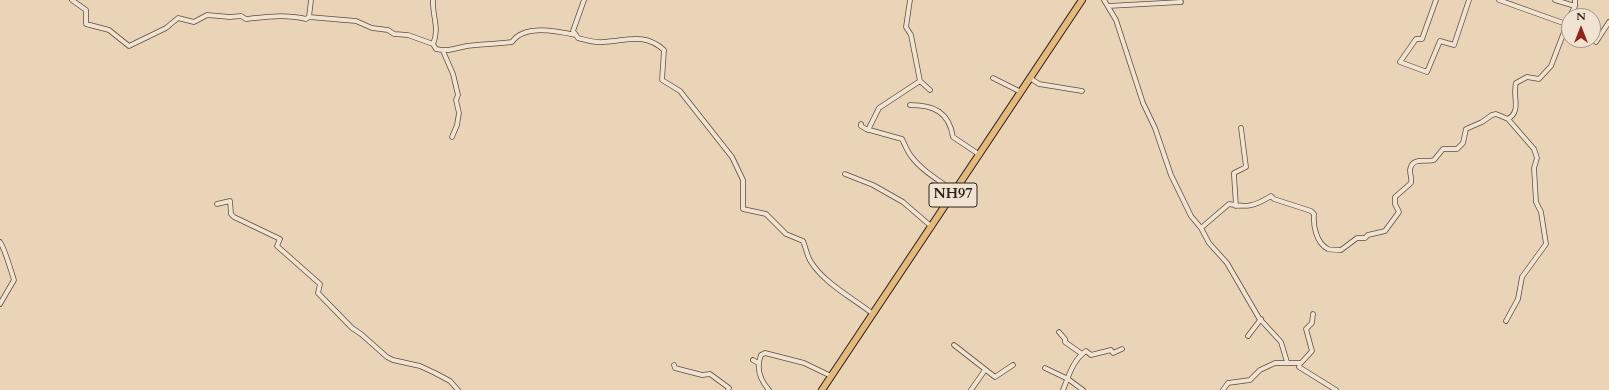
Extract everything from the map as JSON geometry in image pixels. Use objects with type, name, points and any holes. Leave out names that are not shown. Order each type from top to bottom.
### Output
[{"type":"highway","name":"NH97","points":[[822,390],[1082,0]]},
{"type":"street","points":[[72,0],[86,10],[86,24],[109,30],[129,46],[166,28],[178,18],[194,22],[207,15],[230,18],[241,16],[246,19],[271,16],[293,16],[306,19],[309,17],[356,21],[372,28],[388,30],[394,34],[408,35],[433,44],[436,49],[443,51],[456,50],[465,46],[512,42],[517,35],[521,33],[544,31],[576,35]]},
{"type":"street","points":[[309,17],[311,0]]},
{"type":"street","points":[[433,0],[433,10],[437,23],[437,36],[433,44]]},
{"type":"street","points":[[584,0],[573,31],[578,38],[602,43],[635,38],[656,43],[664,50],[662,80],[680,91],[732,157],[743,180],[744,209],[766,214],[786,234],[803,241],[811,262],[827,279],[848,297],[873,314]]},
{"type":"street","points":[[910,0],[906,26],[911,35],[920,81],[930,90]]},
{"type":"street","points":[[1104,0],[1116,20],[1135,81],[1155,128],[1171,175],[1191,216],[1201,228],[1209,243],[1227,263],[1260,319],[1282,342],[1287,362]]},
{"type":"street","points":[[1436,0],[1422,39],[1416,39],[1400,62],[1427,72],[1440,41],[1454,45],[1468,0]]},
{"type":"street","points":[[1499,0],[1561,22]]},
{"type":"street","points":[[1555,0],[1575,6],[1575,0]]},
{"type":"street","points":[[1108,6],[1138,2],[1181,2]]},
{"type":"street","points":[[1601,34],[1609,22]]},
{"type":"street","points":[[1508,119],[1515,112],[1516,83],[1527,77],[1541,78],[1552,64],[1561,38]]},
{"type":"street","points":[[443,51],[453,74],[458,95],[456,100],[459,113],[458,125],[452,137]]},
{"type":"street","points":[[993,78],[1021,92]]},
{"type":"street","points":[[1030,78],[1039,84],[1082,91]]},
{"type":"street","points":[[868,130],[879,108],[920,81]]},
{"type":"street","points":[[910,105],[927,106],[941,112],[952,127],[953,137],[980,155]]},
{"type":"street","points":[[1201,228],[1229,204],[1236,206],[1250,206],[1271,196],[1284,202],[1305,208],[1314,214],[1313,221],[1315,232],[1322,244],[1329,249],[1341,250],[1357,238],[1365,238],[1368,235],[1382,232],[1394,220],[1399,212],[1395,204],[1395,197],[1411,183],[1410,170],[1415,162],[1420,160],[1434,160],[1443,149],[1457,150],[1464,141],[1466,129],[1496,114],[1508,119],[1534,149],[1537,158],[1534,168],[1536,202],[1541,212],[1546,244],[1528,266],[1522,277],[1518,299],[1506,321]]},
{"type":"street","points":[[862,124],[861,126],[868,130],[902,139],[910,156],[930,174],[955,192]]},
{"type":"street","points":[[1236,206],[1234,173],[1246,167],[1240,128]]},
{"type":"street","points":[[845,174],[873,185],[903,202],[932,227]]},
{"type":"street","points":[[217,204],[230,200],[230,214],[280,239],[277,246],[320,284],[318,293],[352,328],[387,357],[393,360],[420,366],[450,381],[458,390]]},
{"type":"street","points":[[0,242],[3,246],[3,252],[9,262],[14,280],[0,304]]},
{"type":"street","points":[[1223,390],[1228,383],[1250,380],[1260,370],[1275,363],[1304,362],[1312,351],[1306,329],[1312,323],[1313,314]]},
{"type":"street","points":[[1248,336],[1260,319]]},
{"type":"street","points":[[1059,332],[1065,342],[1082,354]]},
{"type":"street","points":[[954,345],[996,378],[1013,365]]},
{"type":"street","points":[[1063,390],[1075,361],[1086,351],[1090,355],[1111,350],[1113,353],[1122,349]]},
{"type":"street","points":[[769,390],[761,381],[758,363],[761,355],[765,353],[804,363],[832,376]]},
{"type":"street","points":[[753,360],[758,363]]},
{"type":"street","points":[[1300,363],[1299,368],[1336,390]]},
{"type":"street","points":[[674,365],[675,368],[702,375],[710,374],[718,379],[728,388],[728,390]]},
{"type":"street","points":[[1045,368],[1068,379],[1083,390]]},
{"type":"street","points":[[971,390],[985,370]]}]
